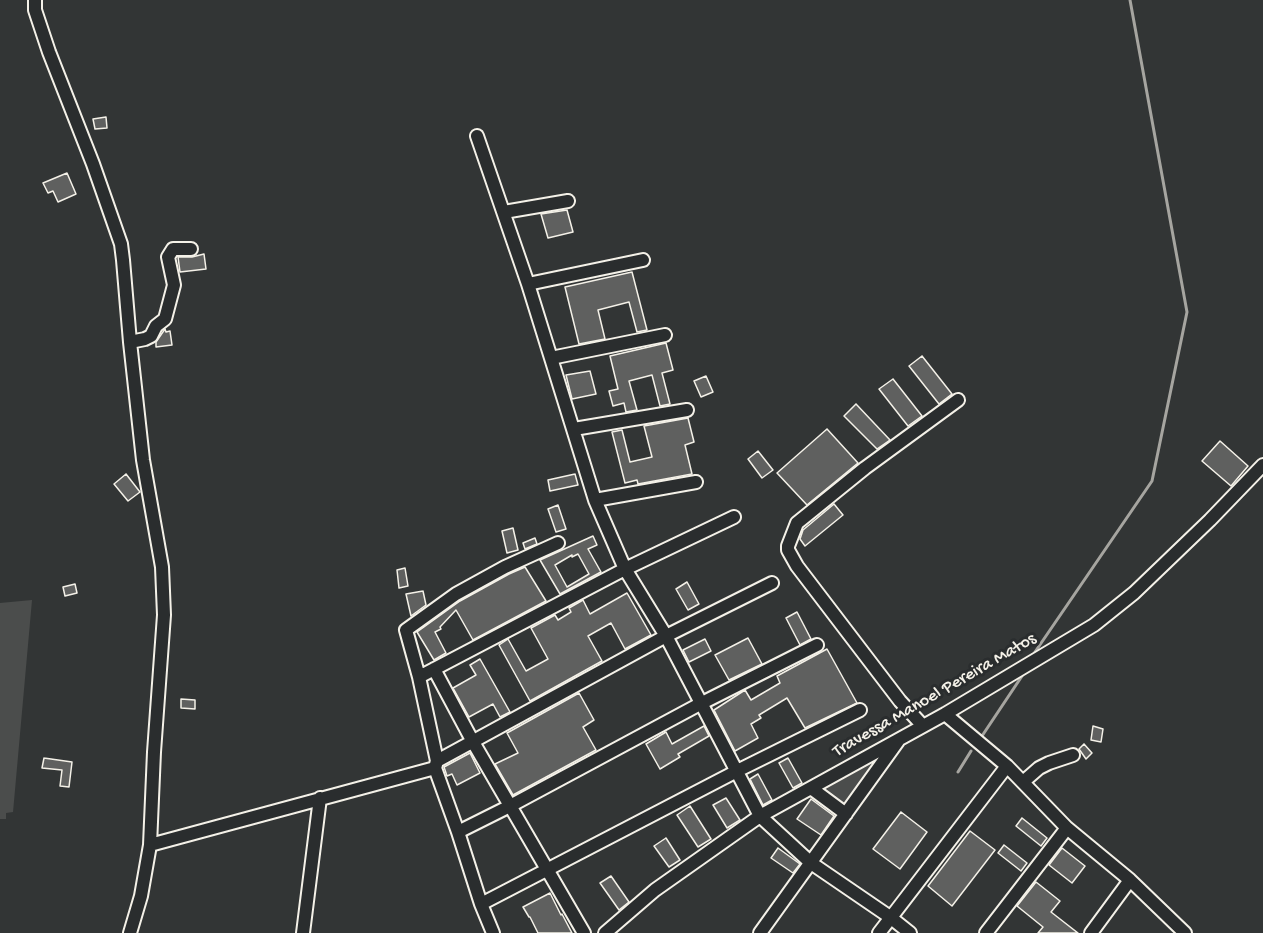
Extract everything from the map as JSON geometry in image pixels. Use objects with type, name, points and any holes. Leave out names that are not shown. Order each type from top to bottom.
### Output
[{"type":"street","points":[[35,0],[35,10],[49,52],[93,164],[121,244],[143,460],[163,576],[164,615],[150,845],[141,896],[130,933]]},
{"type":"street","points":[[477,136],[528,284],[595,500],[625,569],[666,636],[760,816],[811,863],[910,933]]},
{"type":"street","points":[[504,212],[568,201]]},
{"type":"street","points":[[130,342],[151,336],[156,326],[165,319],[174,285],[168,257],[173,249],[191,249]]},
{"type":"street","points":[[528,284],[643,260]]},
{"type":"street","points":[[551,358],[665,335]]},
{"type":"street","points":[[923,726],[900,701],[797,566],[788,546],[797,523],[865,468],[958,400]]},
{"type":"street","points":[[574,429],[687,410]]},
{"type":"street","name":"Travessa Manoel Pereira Matos","points":[[605,933],[655,890],[760,816],[945,714],[1094,625],[1143,585],[1263,465]]},
{"type":"street","points":[[595,500],[696,482]]},
{"type":"street","points":[[419,677],[625,569],[734,517]]},
{"type":"street","points":[[494,933],[481,904],[436,765],[419,677],[406,630],[456,594],[505,567],[558,543]]},
{"type":"street","points":[[150,845],[436,765],[473,742],[666,636],[772,583]]},
{"type":"street","points":[[458,832],[817,645]]},
{"type":"street","points":[[434,669],[546,871],[584,933]]},
{"type":"street","points":[[481,904],[860,710]]},
{"type":"street","points":[[945,714],[1007,766],[1067,828],[1130,880],[1185,933]]},
{"type":"street","points":[[760,933],[900,738]]},
{"type":"street","points":[[1023,782],[1048,763],[1073,755]]},
{"type":"street","points":[[879,933],[1007,766]]},
{"type":"street","points":[[811,788],[846,814]]},
{"type":"street","points":[[303,933],[320,798]]},
{"type":"street","points":[[986,933],[1067,828]]},
{"type":"street","points":[[1091,933],[1130,880]]},
{"type":"shaded area","points":[[32,600],[13,812],[6,813],[6,819],[0,819],[0,603]]},
{"type":"shaded area","points":[[873,763],[845,805],[823,789]]},
{"type":"building","points":[[106,117],[107,128],[95,129],[93,119]]},
{"type":"building","points":[[67,173],[76,194],[58,202],[53,191],[48,193],[43,183]]},
{"type":"building","points":[[567,210],[573,232],[548,238],[541,214]]},
{"type":"building","points":[[204,254],[206,269],[180,272],[178,257]]},
{"type":"building","points":[[632,272],[647,330],[637,332],[629,302],[598,310],[605,339],[579,344],[565,287]]},
{"type":"building","points":[[165,329],[166,332],[170,331],[172,345],[156,347],[156,342]]},
{"type":"building","points":[[666,343],[673,370],[662,373],[670,404],[660,406],[652,375],[629,381],[637,410],[626,412],[624,403],[613,406],[609,391],[618,389],[610,356]]},
{"type":"building","points":[[922,356],[952,394],[939,404],[909,366]]},
{"type":"building","points":[[590,371],[596,394],[572,399],[566,375]]},
{"type":"building","points":[[706,376],[713,392],[701,397],[694,381]]},
{"type":"building","points":[[893,379],[922,416],[908,426],[879,389]]},
{"type":"building","points":[[856,404],[890,440],[877,449],[844,416]]},
{"type":"building","points":[[688,418],[694,442],[685,445],[692,474],[638,484],[637,480],[625,483],[612,432],[622,430],[630,462],[652,457],[644,426]]},
{"type":"building","points":[[827,429],[858,463],[807,505],[777,473]]},
{"type":"building","points":[[1220,441],[1248,466],[1231,486],[1202,461]]},
{"type":"building","points":[[758,451],[773,470],[762,478],[748,459]]},
{"type":"building","points":[[126,474],[140,492],[128,501],[114,484]]},
{"type":"building","points":[[575,474],[578,485],[550,491],[548,480]]},
{"type":"building","points":[[834,504],[843,515],[805,546],[800,539],[803,530]]},
{"type":"building","points":[[558,505],[566,529],[556,532],[548,509]]},
{"type":"building","points":[[513,528],[518,550],[507,553],[502,531]]},
{"type":"building","points":[[593,536],[597,545],[588,549],[601,572],[560,594],[540,560]],"holes":[[[578,554],[589,574],[567,587],[555,565]]]},
{"type":"building","points":[[535,538],[537,544],[525,549],[523,543]]},
{"type":"building","points":[[525,567],[546,601],[473,640],[456,610],[440,627],[441,629],[435,632],[446,653],[434,660],[417,632],[460,601]]},
{"type":"building","points":[[405,568],[408,586],[399,588],[397,570]]},
{"type":"building","points":[[687,582],[699,604],[688,610],[676,589]]},
{"type":"building","points":[[75,584],[77,593],[65,596],[63,587]]},
{"type":"building","points":[[423,591],[426,605],[411,616],[406,594]]},
{"type":"building","points":[[627,593],[651,635],[625,649],[611,623],[588,636],[602,661],[530,701],[499,645],[508,639],[526,671],[548,659],[531,628],[555,615],[558,620],[571,612],[569,608],[583,600],[590,614]]},
{"type":"building","points":[[797,612],[811,639],[800,645],[786,618]]},
{"type":"building","points":[[748,638],[762,664],[729,680],[715,655]]},
{"type":"building","points":[[705,639],[711,651],[689,662],[683,650]]},
{"type":"building","points":[[827,649],[857,703],[805,728],[787,698],[759,715],[761,718],[751,724],[758,738],[735,751],[714,710],[745,690],[751,700],[780,683],[777,676]]},
{"type":"building","points":[[480,659],[510,712],[500,717],[493,704],[469,717],[453,688],[476,675],[470,665]]},
{"type":"building","points":[[579,693],[594,720],[583,727],[596,750],[513,795],[495,764],[518,753],[507,733]]},
{"type":"building","points":[[181,699],[195,700],[195,709],[181,708]]},
{"type":"building","points":[[704,726],[709,736],[678,754],[680,757],[660,769],[646,744],[666,732],[672,744]]},
{"type":"building","points":[[1093,726],[1103,729],[1101,742],[1091,740]]},
{"type":"building","points":[[1084,744],[1092,753],[1086,759],[1079,749]]},
{"type":"building","points":[[470,753],[480,773],[457,785],[452,774],[447,776],[444,767]]},
{"type":"building","points":[[44,758],[72,762],[69,787],[60,786],[62,770],[42,768]]},
{"type":"building","points":[[788,758],[802,783],[793,788],[779,763]]},
{"type":"building","points":[[758,774],[772,800],[763,805],[750,779]]},
{"type":"building","points":[[726,798],[740,820],[727,828],[713,805]]},
{"type":"building","points":[[811,799],[834,816],[821,835],[797,819]]},
{"type":"building","points":[[690,806],[711,839],[698,847],[677,815]]},
{"type":"building","points":[[901,812],[927,832],[900,869],[873,849]]},
{"type":"building","points":[[1022,818],[1047,838],[1041,846],[1016,826]]},
{"type":"building","points":[[970,831],[995,850],[952,906],[928,886]]},
{"type":"building","points":[[666,838],[680,860],[669,867],[654,846]]},
{"type":"building","points":[[1004,845],[1027,863],[1021,871],[998,853]]},
{"type":"building","points":[[778,848],[800,864],[793,873],[771,858]]},
{"type":"building","points":[[1062,848],[1085,866],[1072,883],[1049,865]]},
{"type":"building","points":[[611,876],[629,902],[619,910],[600,883]]},
{"type":"building","points":[[1036,882],[1060,901],[1051,912],[1078,933],[1038,933],[1043,927],[1017,906]]},
{"type":"building","points":[[550,893],[572,933],[538,933],[523,907]]},
{"type":"waterway","points":[[1035,652],[1152,481],[1187,312],[1130,0]]},
{"type":"waterway","points":[[982,736],[1022,676]]},
{"type":"waterway","points":[[958,772],[971,751]]}]
